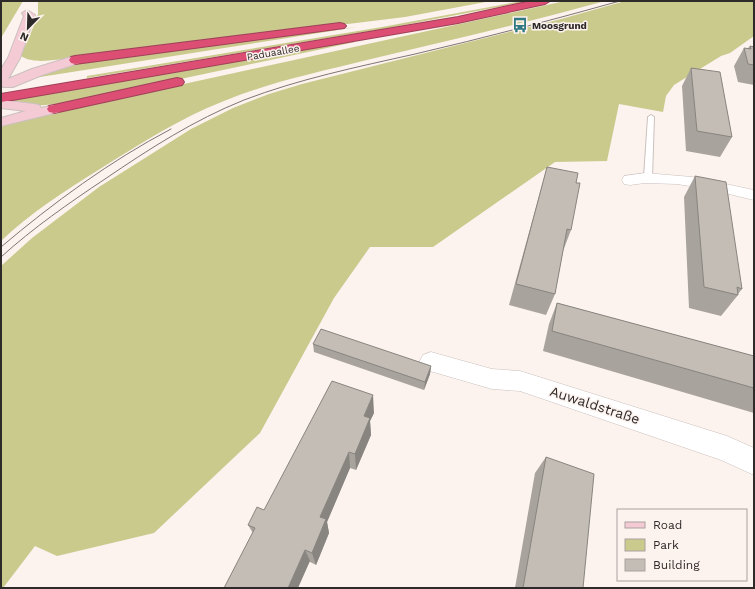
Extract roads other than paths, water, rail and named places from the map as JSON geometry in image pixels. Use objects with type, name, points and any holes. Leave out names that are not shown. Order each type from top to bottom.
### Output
[{"type":"highway","name":"Paduaallee","points":[[87,79],[410,21],[512,1]]},
{"type":"highway","name":"Paduaallee","points":[[3,91],[458,20],[545,1]]},
{"type":"highway","points":[[211,75],[458,20]]},
{"type":"highway","points":[[374,23],[410,21]]},
{"type":"highway","points":[[75,60],[352,25]]},
{"type":"highway","points":[[54,109],[189,80]]},
{"type":"main road","points":[[13,27],[21,16],[27,13],[31,2]]},
{"type":"main road","points":[[3,91],[24,60],[30,15],[27,13]]},
{"type":"main road","points":[[24,60],[75,60]]},
{"type":"main road","points":[[3,91],[37,72],[75,60]]},
{"type":"main road","points":[[3,91],[17,107],[54,109]]},
{"type":"main road","points":[[1,122],[54,109]]},
{"type":"street","points":[[630,180],[648,177],[672,179],[754,194]]},
{"type":"street","name":"Auwaldstraße","points":[[431,362],[492,379],[520,381],[727,449],[754,462]]},
{"type":"lane","points":[[648,177],[650,117]]},
{"type":"tram line","points":[[1,257],[78,197],[138,157],[190,126],[244,100],[328,74],[467,42],[620,1]]},
{"type":"tram line","points":[[1,247],[41,214],[104,169],[148,141],[171,129]]},
{"type":"place","name":"Moosgrund","points":[[520,25]]}]
